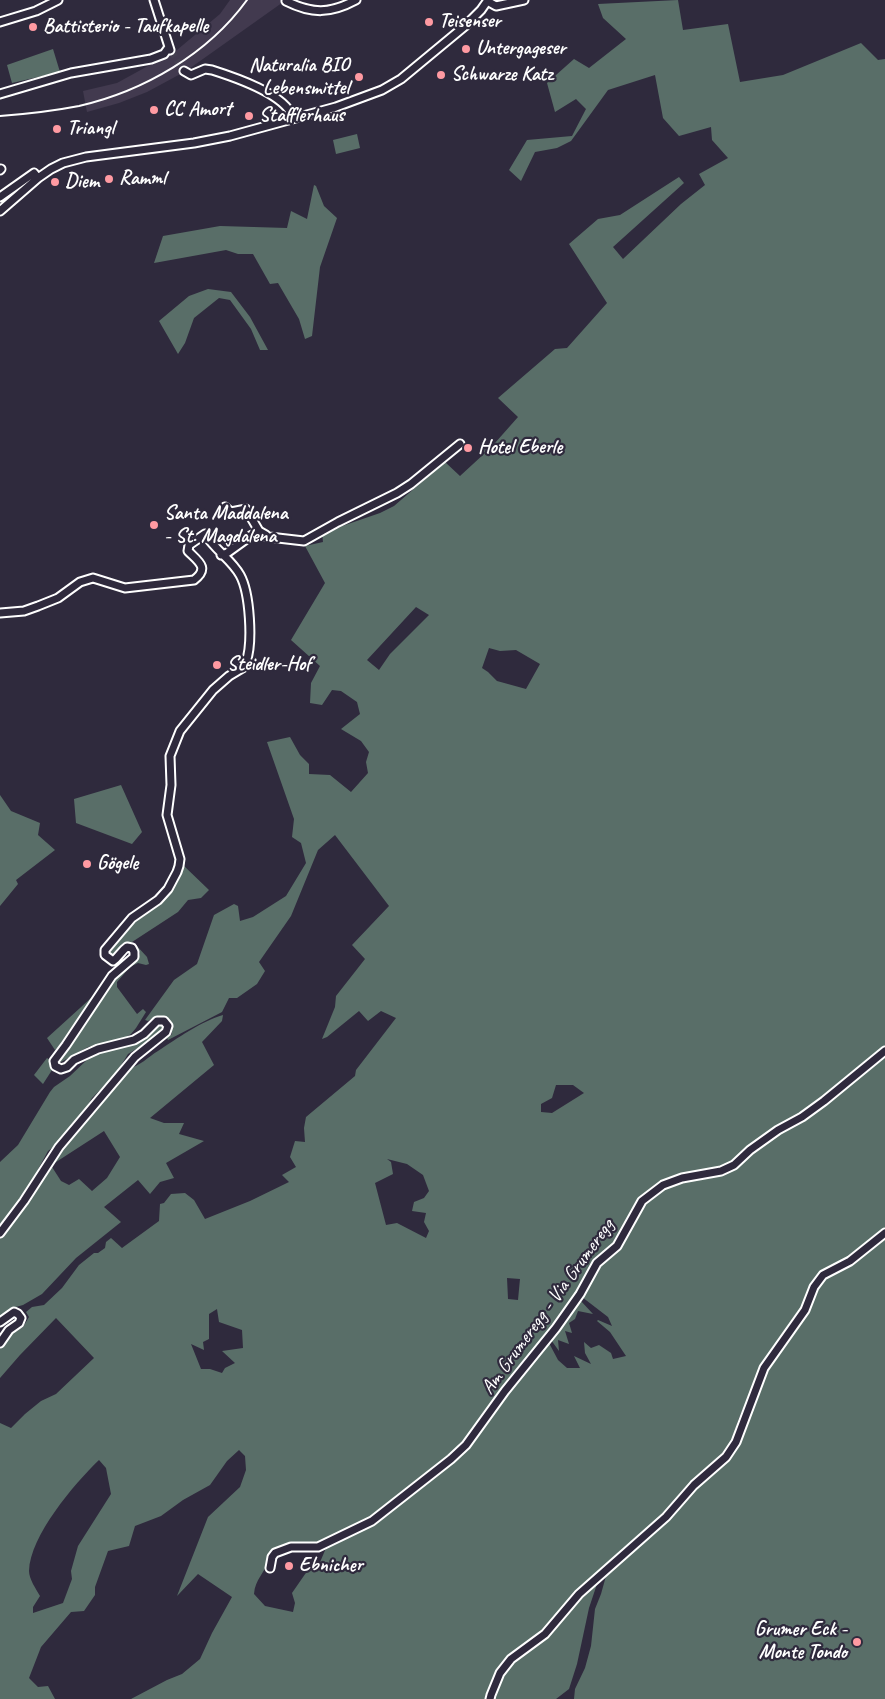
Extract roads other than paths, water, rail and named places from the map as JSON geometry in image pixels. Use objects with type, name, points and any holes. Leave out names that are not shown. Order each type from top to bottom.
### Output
[{"type":"street","points":[[0,22],[36,11],[58,0]]},
{"type":"street","points":[[0,94],[71,73],[151,59],[164,54],[170,49],[154,0]]},
{"type":"street","points":[[286,1],[300,8],[313,11],[340,7],[356,0]]},
{"type":"street","points":[[0,211],[38,178],[63,163],[86,157],[194,143],[230,136],[342,105],[382,90],[401,80],[465,26],[488,0],[496,6],[524,0]]},
{"type":"street","points":[[184,72],[191,75],[205,69],[212,70],[264,90],[284,105],[292,113],[293,118]]},
{"type":"street","points":[[0,197],[34,173],[38,178]]},
{"type":"street","points":[[221,554],[227,553],[252,535],[304,541],[397,493],[460,444]]},
{"type":"street","points":[[225,507],[231,512],[247,510],[259,531],[268,536]]},
{"type":"street","points":[[0,613],[38,606],[58,598],[80,582],[92,578],[126,588],[194,580],[200,575],[202,570],[201,564],[188,551],[189,545],[205,534],[212,546],[231,563],[240,576],[248,602],[250,651],[245,665],[228,676],[213,690],[180,731],[170,756],[170,786],[167,815],[180,858],[179,866],[168,889],[151,905],[132,918],[105,950],[105,955],[108,959],[113,960],[118,958],[122,950],[127,947],[132,948],[134,957],[112,976],[54,1061],[56,1066],[61,1069],[67,1067],[74,1060],[98,1049],[134,1040],[144,1034],[157,1020],[164,1021],[168,1026],[166,1032],[135,1056],[91,1109],[59,1148],[0,1233]]},
{"type":"street","name":"Am Grumeregg - Via Grumeregg","points":[[270,1568],[272,1557],[275,1553],[291,1548],[318,1547],[372,1522],[466,1445],[505,1391],[556,1328],[580,1294],[597,1263],[617,1246],[642,1201],[663,1185],[682,1178],[721,1171],[734,1165],[750,1150],[778,1130],[802,1117],[824,1101],[885,1051]]},
{"type":"street","points":[[490,1699],[500,1673],[511,1659],[544,1634],[579,1594],[666,1517],[694,1485],[726,1457],[736,1442],[764,1368],[805,1310],[814,1287],[823,1275],[850,1260],[885,1233]]},
{"type":"street","points":[[0,1322],[14,1312],[21,1318],[19,1323],[9,1330],[0,1343]]},
{"type":"tunnel","points":[[171,51],[184,71]]},
{"type":"railway","points":[[0,116],[79,106],[127,91],[173,68],[194,53],[213,37],[247,0]]},
{"type":"place","name":"Teisenser","points":[[429,22]]},
{"type":"place","name":"Battisterio - Taufkapelle","points":[[33,27]]},
{"type":"place","name":"Untergageser","points":[[466,49]]},
{"type":"place","name":"Schwarze Katz","points":[[441,75]]},
{"type":"place","name":"Naturalia BIO Lebensmittel","points":[[359,77]]},
{"type":"place","name":"CC Amort","points":[[154,110]]},
{"type":"place","name":"Stafflerhaus","points":[[249,116]]},
{"type":"place","name":"Triangl","points":[[57,129]]},
{"type":"place","name":"Ramml","points":[[109,179]]},
{"type":"place","name":"Diem","points":[[55,182]]},
{"type":"place","name":"Hotel Eberle","points":[[468,448]]},
{"type":"place","name":"Santa Maddalena - St. Magdalena","points":[[154,525]]},
{"type":"place","name":"Steidler-Hof","points":[[217,665]]},
{"type":"place","name":"Gögele","points":[[87,864]]},
{"type":"place","name":"Ebnicher","points":[[289,1566]]},
{"type":"place","name":"Grumer Eck - Monte Tondo","points":[[857,1642]]}]
